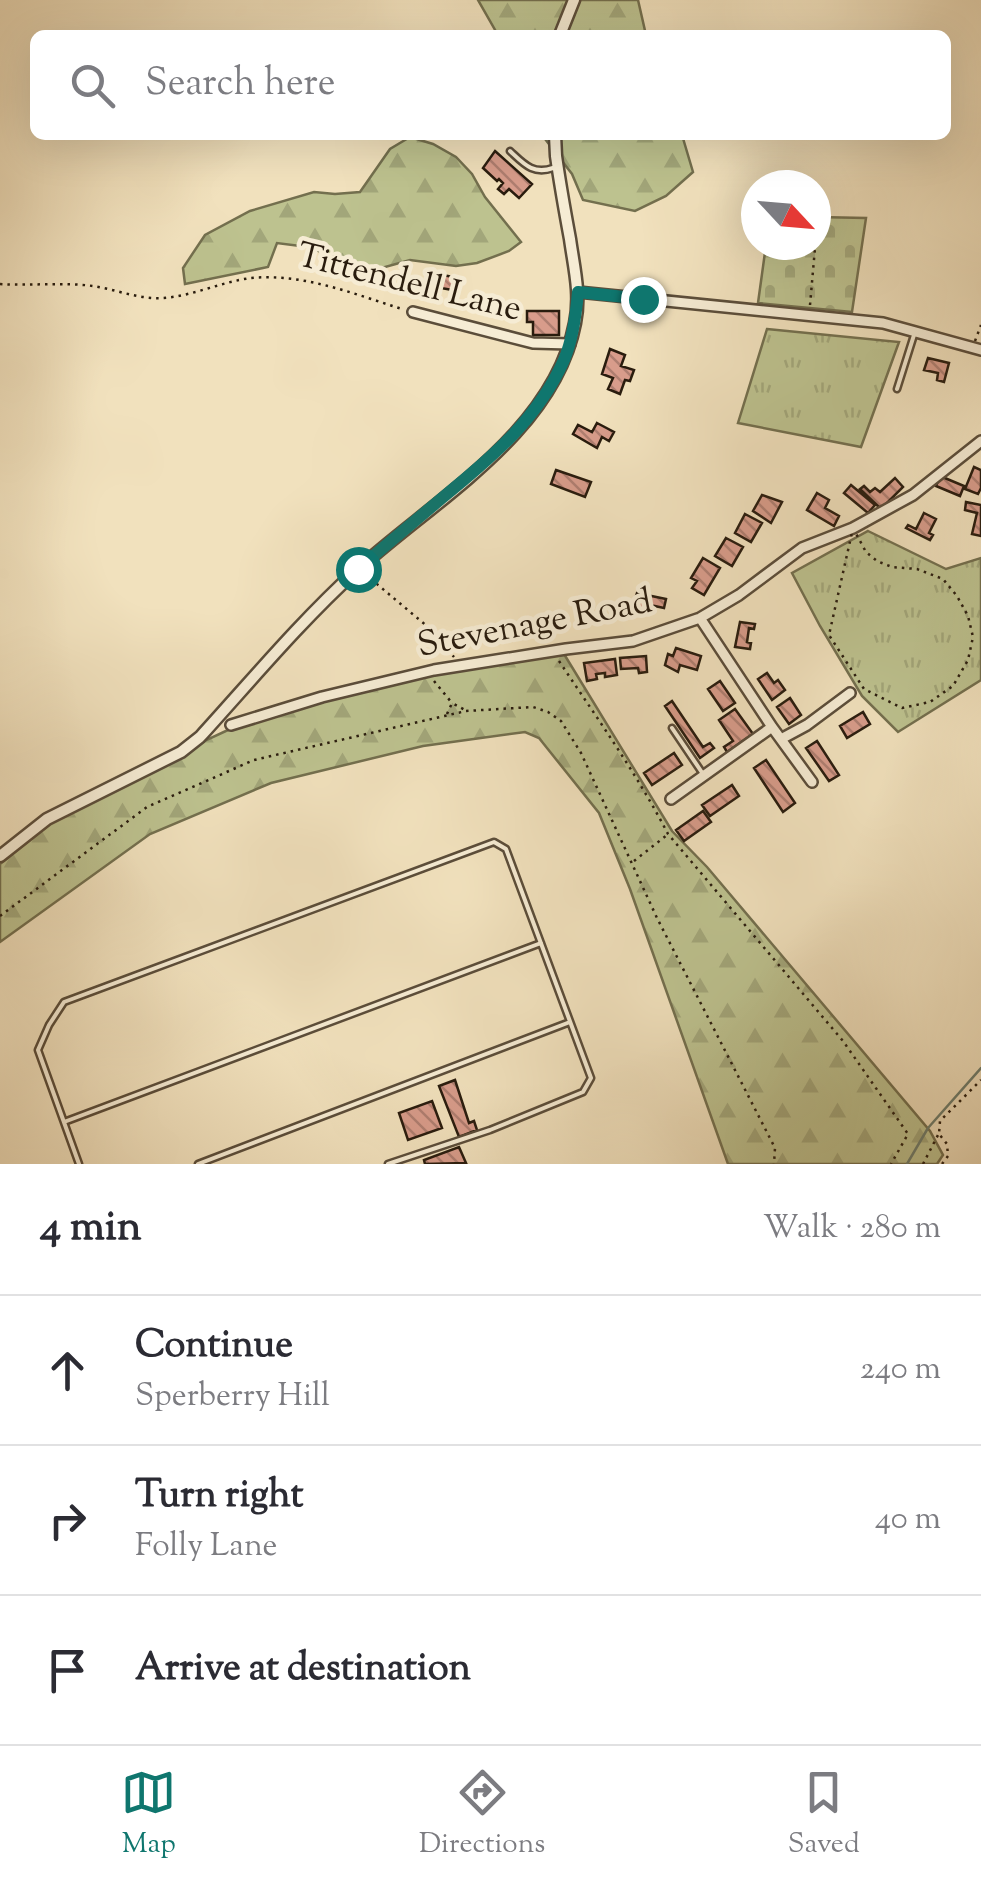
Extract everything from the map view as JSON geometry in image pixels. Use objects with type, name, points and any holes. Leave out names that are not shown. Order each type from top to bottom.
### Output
[{"type":"street","points":[[562,30],[574,0]]},
{"type":"street","points":[[0,856],[47,818],[180,752],[200,737],[300,625],[358,569],[494,456],[527,421],[553,382],[576,322],[578,292],[555,140]]},
{"type":"street","points":[[578,292],[883,323],[977,349]]},
{"type":"street","name":"Tittendell Lane","points":[[413,312],[533,342],[570,344]]},
{"type":"street","name":"Stevenage Road","points":[[230,725],[322,697],[427,673],[633,641],[700,618],[739,595],[802,548],[853,528],[912,495],[981,441]]},
{"type":"street","points":[[700,618],[812,782]]},
{"type":"street","points":[[780,739],[807,725],[850,693]]},
{"type":"street","points":[[671,800],[772,728]]},
{"type":"lane","points":[[510,150],[531,170],[542,172],[558,166]]},
{"type":"lane","points":[[897,390],[915,331]]},
{"type":"lane","points":[[672,728],[704,775]]},
{"type":"lane","points":[[79,1164],[38,1050],[48,1024],[64,1002],[494,842],[506,849],[591,1078],[583,1092],[490,1130],[388,1164]]},
{"type":"lane","points":[[64,1122],[541,942]]},
{"type":"lane","points":[[198,1164],[570,1022]]},
{"type":"path","points":[[808,317],[814,260]]},
{"type":"path","name":"Tittendell Lane","points":[[0,284],[90,286],[172,298],[224,282],[256,278],[294,280],[329,286],[413,312]]},
{"type":"path","points":[[977,349],[981,325]]},
{"type":"path","points":[[853,528],[866,552],[878,561],[942,579],[968,616],[973,637],[968,660],[953,686],[930,702],[902,708],[864,688],[829,636],[853,528]]},
{"type":"path","points":[[358,569],[428,628],[462,666]]},
{"type":"path","points":[[556,658],[651,801],[668,834],[843,1040],[908,1134],[891,1164]]},
{"type":"path","points":[[427,673],[452,703],[466,710]]},
{"type":"path","points":[[446,715],[452,703]]},
{"type":"path","points":[[651,801],[657,796]]},
{"type":"path","points":[[632,862],[668,834]]},
{"type":"path","points":[[0,907],[6,911],[0,916]]},
{"type":"path","points":[[923,1164],[939,1134],[940,1121],[981,1080]]},
{"type":"path","points":[[939,1134],[947,1144],[948,1156],[942,1164]]},
{"type":"green space","points":[[478,0],[638,0],[645,30],[495,30]]},
{"type":"green space","points":[[405,140],[420,140],[456,157],[521,242],[477,263],[456,266],[410,260],[371,271],[308,247],[277,243],[268,267],[185,284],[183,268],[205,235],[250,211],[314,192],[360,192],[390,149]]},
{"type":"green space","points":[[546,140],[683,140],[693,172],[666,196],[635,211],[583,200],[572,174]]},
{"type":"green space","points":[[831,217],[866,218],[852,312],[758,303],[764,260],[831,260]]},
{"type":"green space","points":[[767,329],[899,342],[861,447],[738,423]]},
{"type":"green space","points":[[868,531],[946,569],[981,558],[981,680],[898,732],[862,696],[792,573]]},
{"type":"green space","points":[[564,654],[672,831],[707,867],[930,1131],[943,1155],[937,1164],[728,1164],[599,813],[539,738],[525,732],[423,746],[271,783],[150,834],[0,942],[0,864],[51,823],[202,742],[228,730],[323,701],[442,672]]},
{"type":"building","points":[[495,151],[532,184],[519,198],[509,189],[504,194],[498,189],[503,183],[483,168]]},
{"type":"building","points":[[430,273],[460,278],[458,291],[441,288],[442,282],[429,280]]},
{"type":"building","points":[[527,311],[559,311],[559,335],[533,335],[533,322],[527,322]]},
{"type":"building","points":[[610,349],[625,355],[621,366],[634,370],[620,394],[608,389],[613,378],[602,374]]},
{"type":"building","points":[[928,358],[949,363],[944,382],[937,380],[938,373],[924,370]]},
{"type":"building","points":[[597,423],[614,432],[609,441],[602,437],[597,448],[573,434],[578,425],[592,432]]},
{"type":"building","points":[[974,467],[981,470],[978,494],[965,489]]},
{"type":"building","points":[[556,470],[591,482],[585,497],[551,484]]},
{"type":"building","points":[[940,476],[964,486],[960,496],[936,486]]},
{"type":"building","points":[[895,478],[903,487],[881,509],[860,489],[864,486],[870,492],[875,488],[880,492]]},
{"type":"building","points":[[851,485],[875,505],[868,513],[844,493]]},
{"type":"building","points":[[817,493],[829,500],[825,508],[839,516],[834,526],[807,510]]},
{"type":"building","points":[[762,495],[782,502],[771,523],[753,511]]},
{"type":"building","points":[[966,502],[981,505],[981,536],[972,534],[977,513],[965,510]]},
{"type":"building","points":[[924,513],[936,519],[930,540],[906,528],[908,525],[916,529]]},
{"type":"building","points":[[745,514],[762,523],[751,542],[735,533]]},
{"type":"building","points":[[726,538],[743,547],[732,566],[715,556]]},
{"type":"building","points":[[703,558],[720,568],[704,595],[692,588],[697,581],[691,578]]},
{"type":"building","points":[[637,593],[666,599],[664,608],[650,605],[647,614],[637,612]]},
{"type":"building","points":[[740,622],[755,624],[754,629],[749,628],[750,649],[735,647]]},
{"type":"building","points":[[676,648],[701,656],[697,670],[680,665],[678,672],[665,665],[668,654],[673,656]]},
{"type":"building","points":[[646,656],[647,672],[621,669],[620,658]]},
{"type":"building","points":[[615,659],[617,675],[596,674],[597,679],[587,681],[584,663]]},
{"type":"building","points":[[767,673],[785,690],[772,700],[758,679]]},
{"type":"building","points":[[720,681],[735,703],[723,711],[708,689]]},
{"type":"building","points":[[790,698],[801,715],[789,724],[777,707]]},
{"type":"building","points":[[672,701],[703,747],[710,743],[714,748],[700,758],[665,706]]},
{"type":"building","points":[[735,709],[753,734],[727,752],[724,747],[733,741],[719,720]]},
{"type":"building","points":[[863,712],[870,724],[847,738],[840,726]]},
{"type":"building","points":[[817,741],[839,775],[829,781],[806,748]]},
{"type":"building","points":[[674,753],[682,765],[652,785],[644,773]]},
{"type":"building","points":[[766,760],[795,803],[783,812],[754,768]]},
{"type":"building","points":[[732,785],[739,796],[710,816],[702,805]]},
{"type":"building","points":[[703,811],[711,822],[684,841],[676,830]]},
{"type":"building","points":[[455,1080],[469,1123],[474,1121],[477,1130],[459,1137],[439,1086]]},
{"type":"building","points":[[432,1101],[442,1128],[408,1140],[399,1113]]},
{"type":"building","points":[[459,1147],[466,1163],[425,1164],[424,1160]]},
{"type":"waterway","points":[[907,1164],[928,1128],[981,1068]]},
{"type":"route","points":[[358,569],[494,456],[527,421],[565,359],[576,322],[578,292],[643,299]]}]
